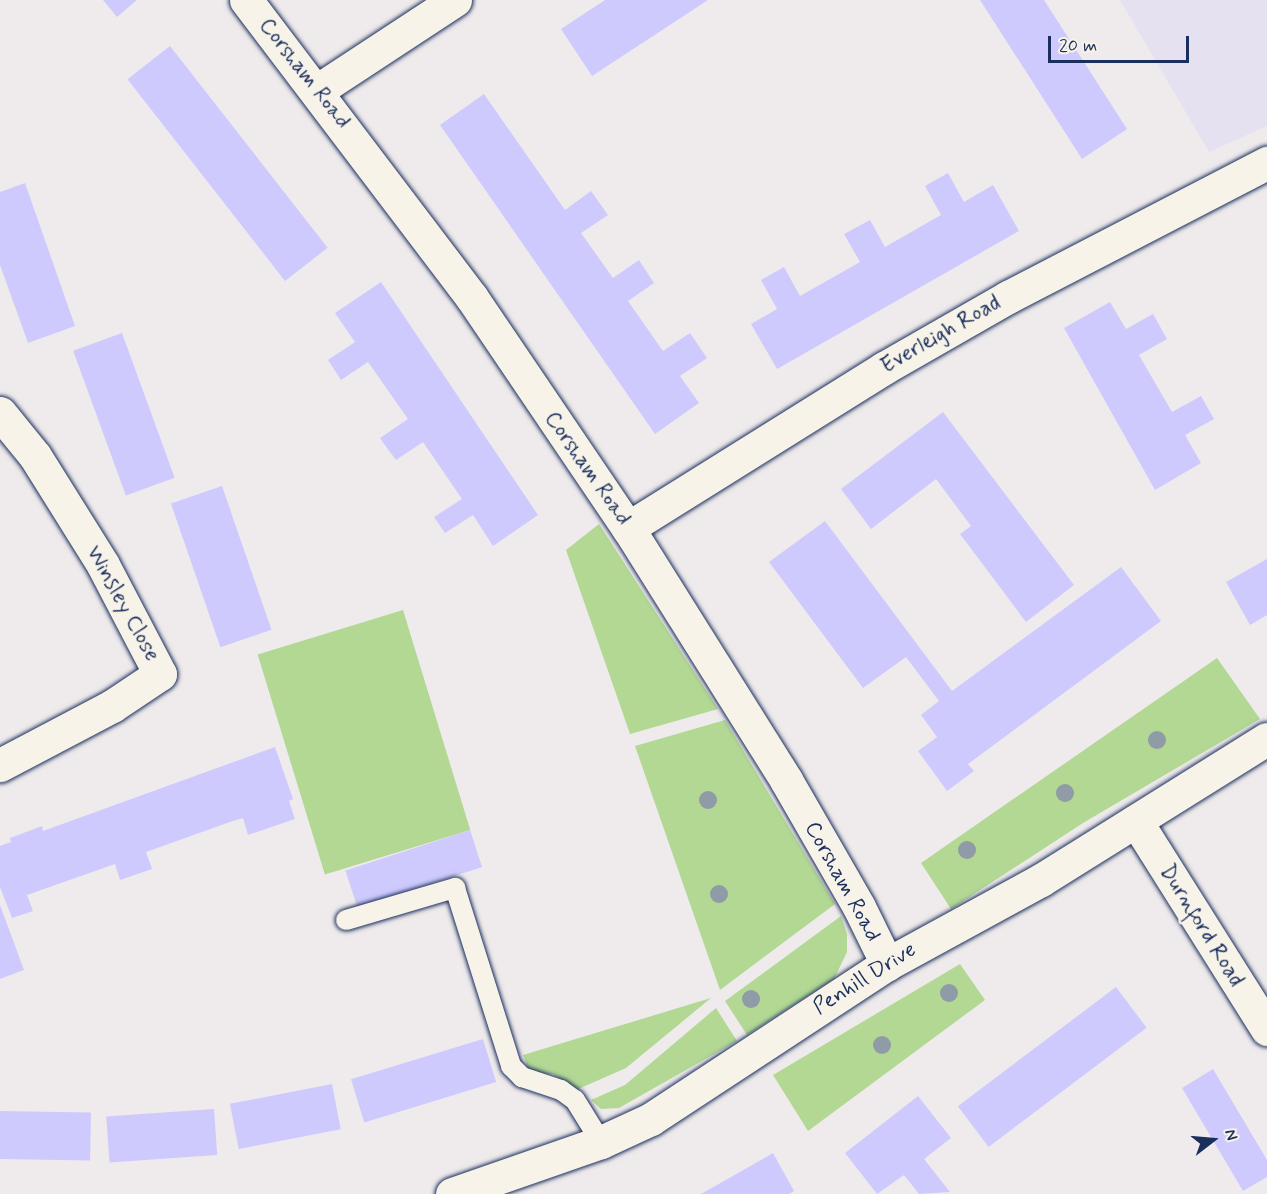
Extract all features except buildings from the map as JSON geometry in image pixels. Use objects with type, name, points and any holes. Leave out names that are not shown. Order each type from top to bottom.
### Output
[{"type":"street","name":"Corsham Road","points":[[246,0],[318,90],[472,298],[628,528],[786,780],[859,907],[886,964]]},
{"type":"street","points":[[318,90],[455,0]]},
{"type":"street","name":"Everleigh Road","points":[[628,528],[905,356],[1058,270],[1267,163]]},
{"type":"street","name":"Winsley Close","points":[[0,412],[35,456],[97,555],[160,674],[112,706],[0,765]]},
{"type":"street","name":"Penhill Drive","points":[[452,1194],[601,1143],[651,1119],[886,964],[1041,880],[1267,739]]},
{"type":"street","name":"Durnford Road","points":[[1136,821],[1267,1029]]},
{"type":"lane","points":[[346,920],[455,888],[511,1066],[522,1077],[561,1090],[575,1100],[601,1143]]},
{"type":"shaded area","points":[[1120,0],[1267,0],[1267,126],[1209,152]]},
{"type":"green space","points":[[599,524],[718,709],[630,734],[566,550]]},
{"type":"green space","points":[[403,610],[470,830],[325,874],[258,654]]},
{"type":"green space","points":[[1217,658],[1260,719],[1083,823],[951,909],[921,863]]},
{"type":"green space","points":[[725,720],[835,904],[720,990],[635,746]]},
{"type":"green space","points":[[841,916],[847,934],[847,952],[834,979],[747,1035],[725,1001]]},
{"type":"green space","points":[[960,964],[985,1000],[808,1131],[773,1075]]},
{"type":"green space","points":[[711,998],[626,1068],[576,1090],[553,1074],[530,1073],[523,1055]]},
{"type":"green space","points":[[716,1008],[737,1041],[619,1108],[601,1109],[591,1100],[625,1085]]}]
